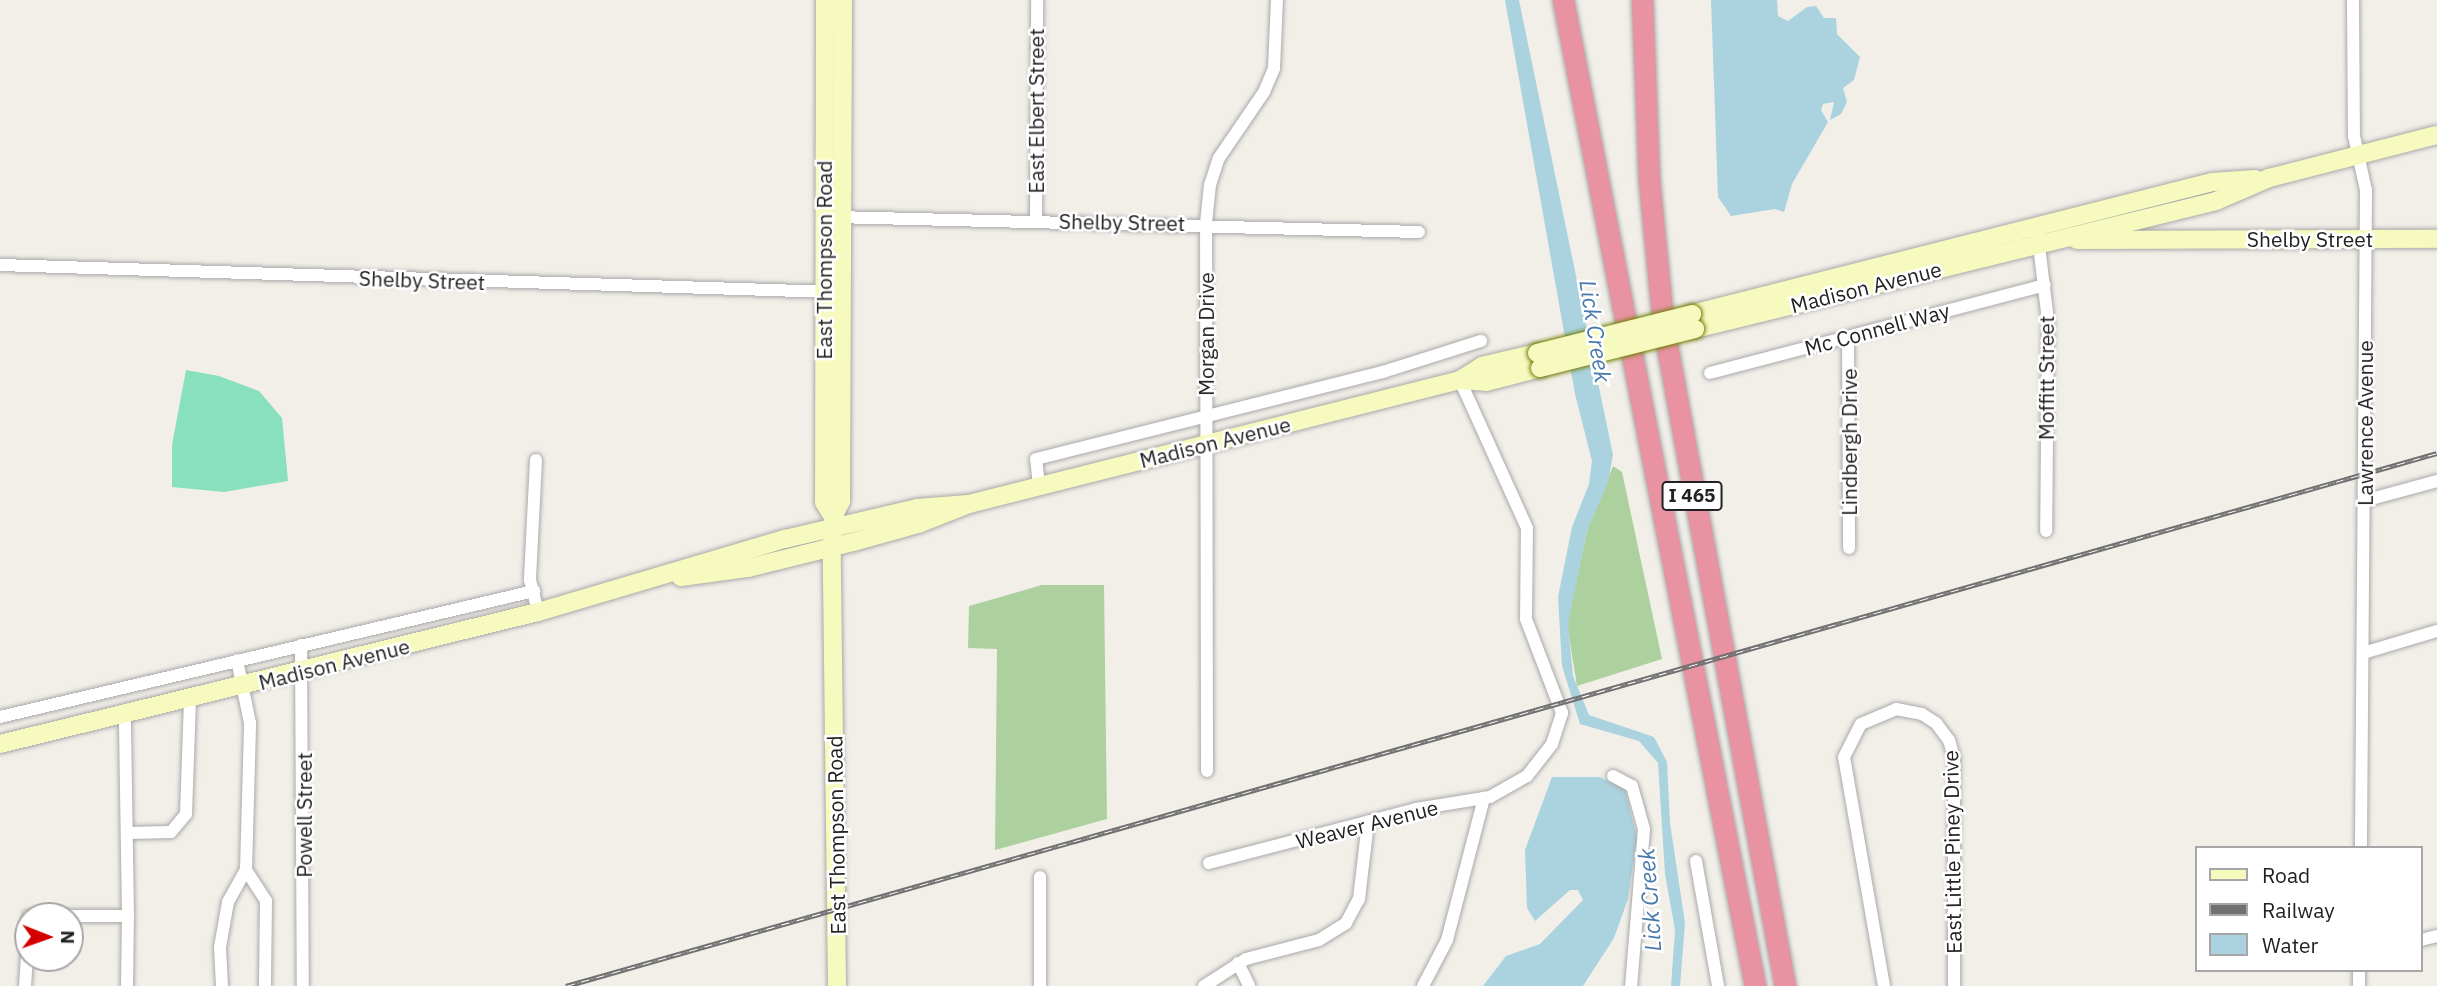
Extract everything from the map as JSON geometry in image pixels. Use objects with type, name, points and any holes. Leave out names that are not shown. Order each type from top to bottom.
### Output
[{"type":"highway","name":"I 465","points":[[1563,0],[1755,986]]},
{"type":"highway","name":"I 465","points":[[1642,0],[1649,192],[1663,324],[1784,986]]},
{"type":"main road","name":"East Thompson Road","points":[[825,0],[834,217],[843,292],[841,501],[832,522]]},
{"type":"main road","name":"East Thompson Road","points":[[837,986],[832,522],[824,502],[824,292],[834,217],[842,0]]},
{"type":"main road","name":"Madison Avenue","points":[[2038,235],[2061,239],[2216,201],[2269,178],[2437,135]]},
{"type":"main road","name":"Madison Avenue","points":[[667,577],[748,568],[918,524],[970,504],[1038,486],[1460,380],[1486,382],[1538,360],[2038,235],[2064,219],[2212,182],[2269,178]]},
{"type":"main road","points":[[2171,212],[2170,225],[2184,238]]},
{"type":"main road","name":"Shelby Street","points":[[2064,219],[2184,238],[2437,239]]},
{"type":"main road","name":"Shelby Street","points":[[2061,239],[2159,242],[2184,238]]},
{"type":"main road","name":"Madison Avenue","points":[[0,744],[243,687],[538,612],[667,577],[732,553],[832,522],[917,508],[970,504]]},
{"type":"street","name":"East Elbert Street","points":[[1036,221],[1037,0]]},
{"type":"street","name":"Morgan Drive","points":[[1207,771],[1206,223],[1210,185],[1219,159],[1264,92],[1274,68],[1277,0]]},
{"type":"street","name":"Lawrence Avenue","points":[[2354,0],[2354,136],[2366,186],[2361,846]]},
{"type":"street","name":"Shelby Street","points":[[834,217],[1206,223],[1419,232]]},
{"type":"street","name":"Moffitt Street","points":[[2038,235],[2045,285],[2046,531]]},
{"type":"street","name":"Shelby Street","points":[[0,265],[843,292]]},
{"type":"street","name":"Mc Connell Way","points":[[1710,373],[2045,285]]},
{"type":"street","name":"Lindbergh Drive","points":[[1848,337],[1849,548]]},
{"type":"street","name":"Madison Avenue","points":[[1038,486],[1036,459],[1383,372],[1481,341]]},
{"type":"street","name":"Weaver Avenue","points":[[1209,863],[1367,822],[1484,798],[1523,779],[1552,744],[1562,713],[1560,700],[1526,619],[1529,546],[1524,519],[1460,380]]},
{"type":"street","points":[[536,460],[530,580],[538,612]]},
{"type":"street","points":[[2364,501],[2437,481]]},
{"type":"street","name":"Madison Avenue","points":[[0,717],[534,591]]},
{"type":"street","points":[[2363,653],[2437,631]]},
{"type":"street","name":"Powell Street","points":[[301,645],[304,671],[303,986]]},
{"type":"street","points":[[222,986],[220,947],[228,902],[246,870],[250,723],[237,660]]},
{"type":"street","points":[[127,833],[171,832],[184,820],[190,699]]},
{"type":"street","name":"East Little Piney Drive","points":[[1884,986],[1844,757],[1858,727],[1877,714],[1910,710],[1936,723],[1949,740],[1954,757],[1954,986]]},
{"type":"street","points":[[125,715],[127,986]]},
{"type":"street","points":[[1613,776],[1632,786],[1644,829],[1631,986]]},
{"type":"street","points":[[1423,986],[1447,940],[1484,798]]},
{"type":"street","points":[[1204,986],[1238,964],[1323,938],[1346,923],[1359,899],[1367,822]]},
{"type":"street","points":[[1696,861],[1718,986]]},
{"type":"street","points":[[246,870],[266,901],[265,986]]},
{"type":"street","points":[[1040,877],[1040,986]]},
{"type":"street","points":[[84,916],[128,916]]},
{"type":"street","points":[[1238,964],[1249,986]]},
{"type":"green space","points":[[186,370],[219,376],[259,391],[282,418],[288,481],[224,492],[172,487],[172,445]]},
{"type":"green space","points":[[1613,466],[1622,472],[1662,659],[1577,686],[1567,624],[1587,531]]},
{"type":"green space","points":[[1042,585],[1104,585],[1107,819],[995,850],[997,649],[968,648],[969,606]]},
{"type":"water","name":"Lick Creek","points":[[1505,0],[1519,0],[1613,455],[1608,482],[1587,531],[1568,624],[1573,676],[1589,715],[1654,737],[1667,762],[1670,823],[1685,923],[1680,986],[1671,986],[1675,930],[1665,874],[1658,763],[1639,741],[1580,724],[1562,666],[1558,597],[1572,527],[1589,484],[1592,461],[1575,394]]},
{"type":"water","points":[[1711,0],[1777,0],[1778,16],[1788,21],[1807,7],[1816,6],[1824,18],[1836,18],[1837,34],[1860,57],[1854,80],[1843,88],[1847,102],[1841,114],[1830,120],[1834,102],[1823,104],[1821,110],[1828,122],[1792,184],[1784,212],[1775,209],[1731,216],[1718,197]]},
{"type":"water","points":[[1552,777],[1600,777],[1625,789],[1637,837],[1628,899],[1614,938],[1583,986],[1483,986],[1506,956],[1540,944],[1583,900],[1578,890],[1570,890],[1535,921],[1527,908],[1525,850]]},
{"type":"railway","points":[[566,986],[2437,453]]}]
